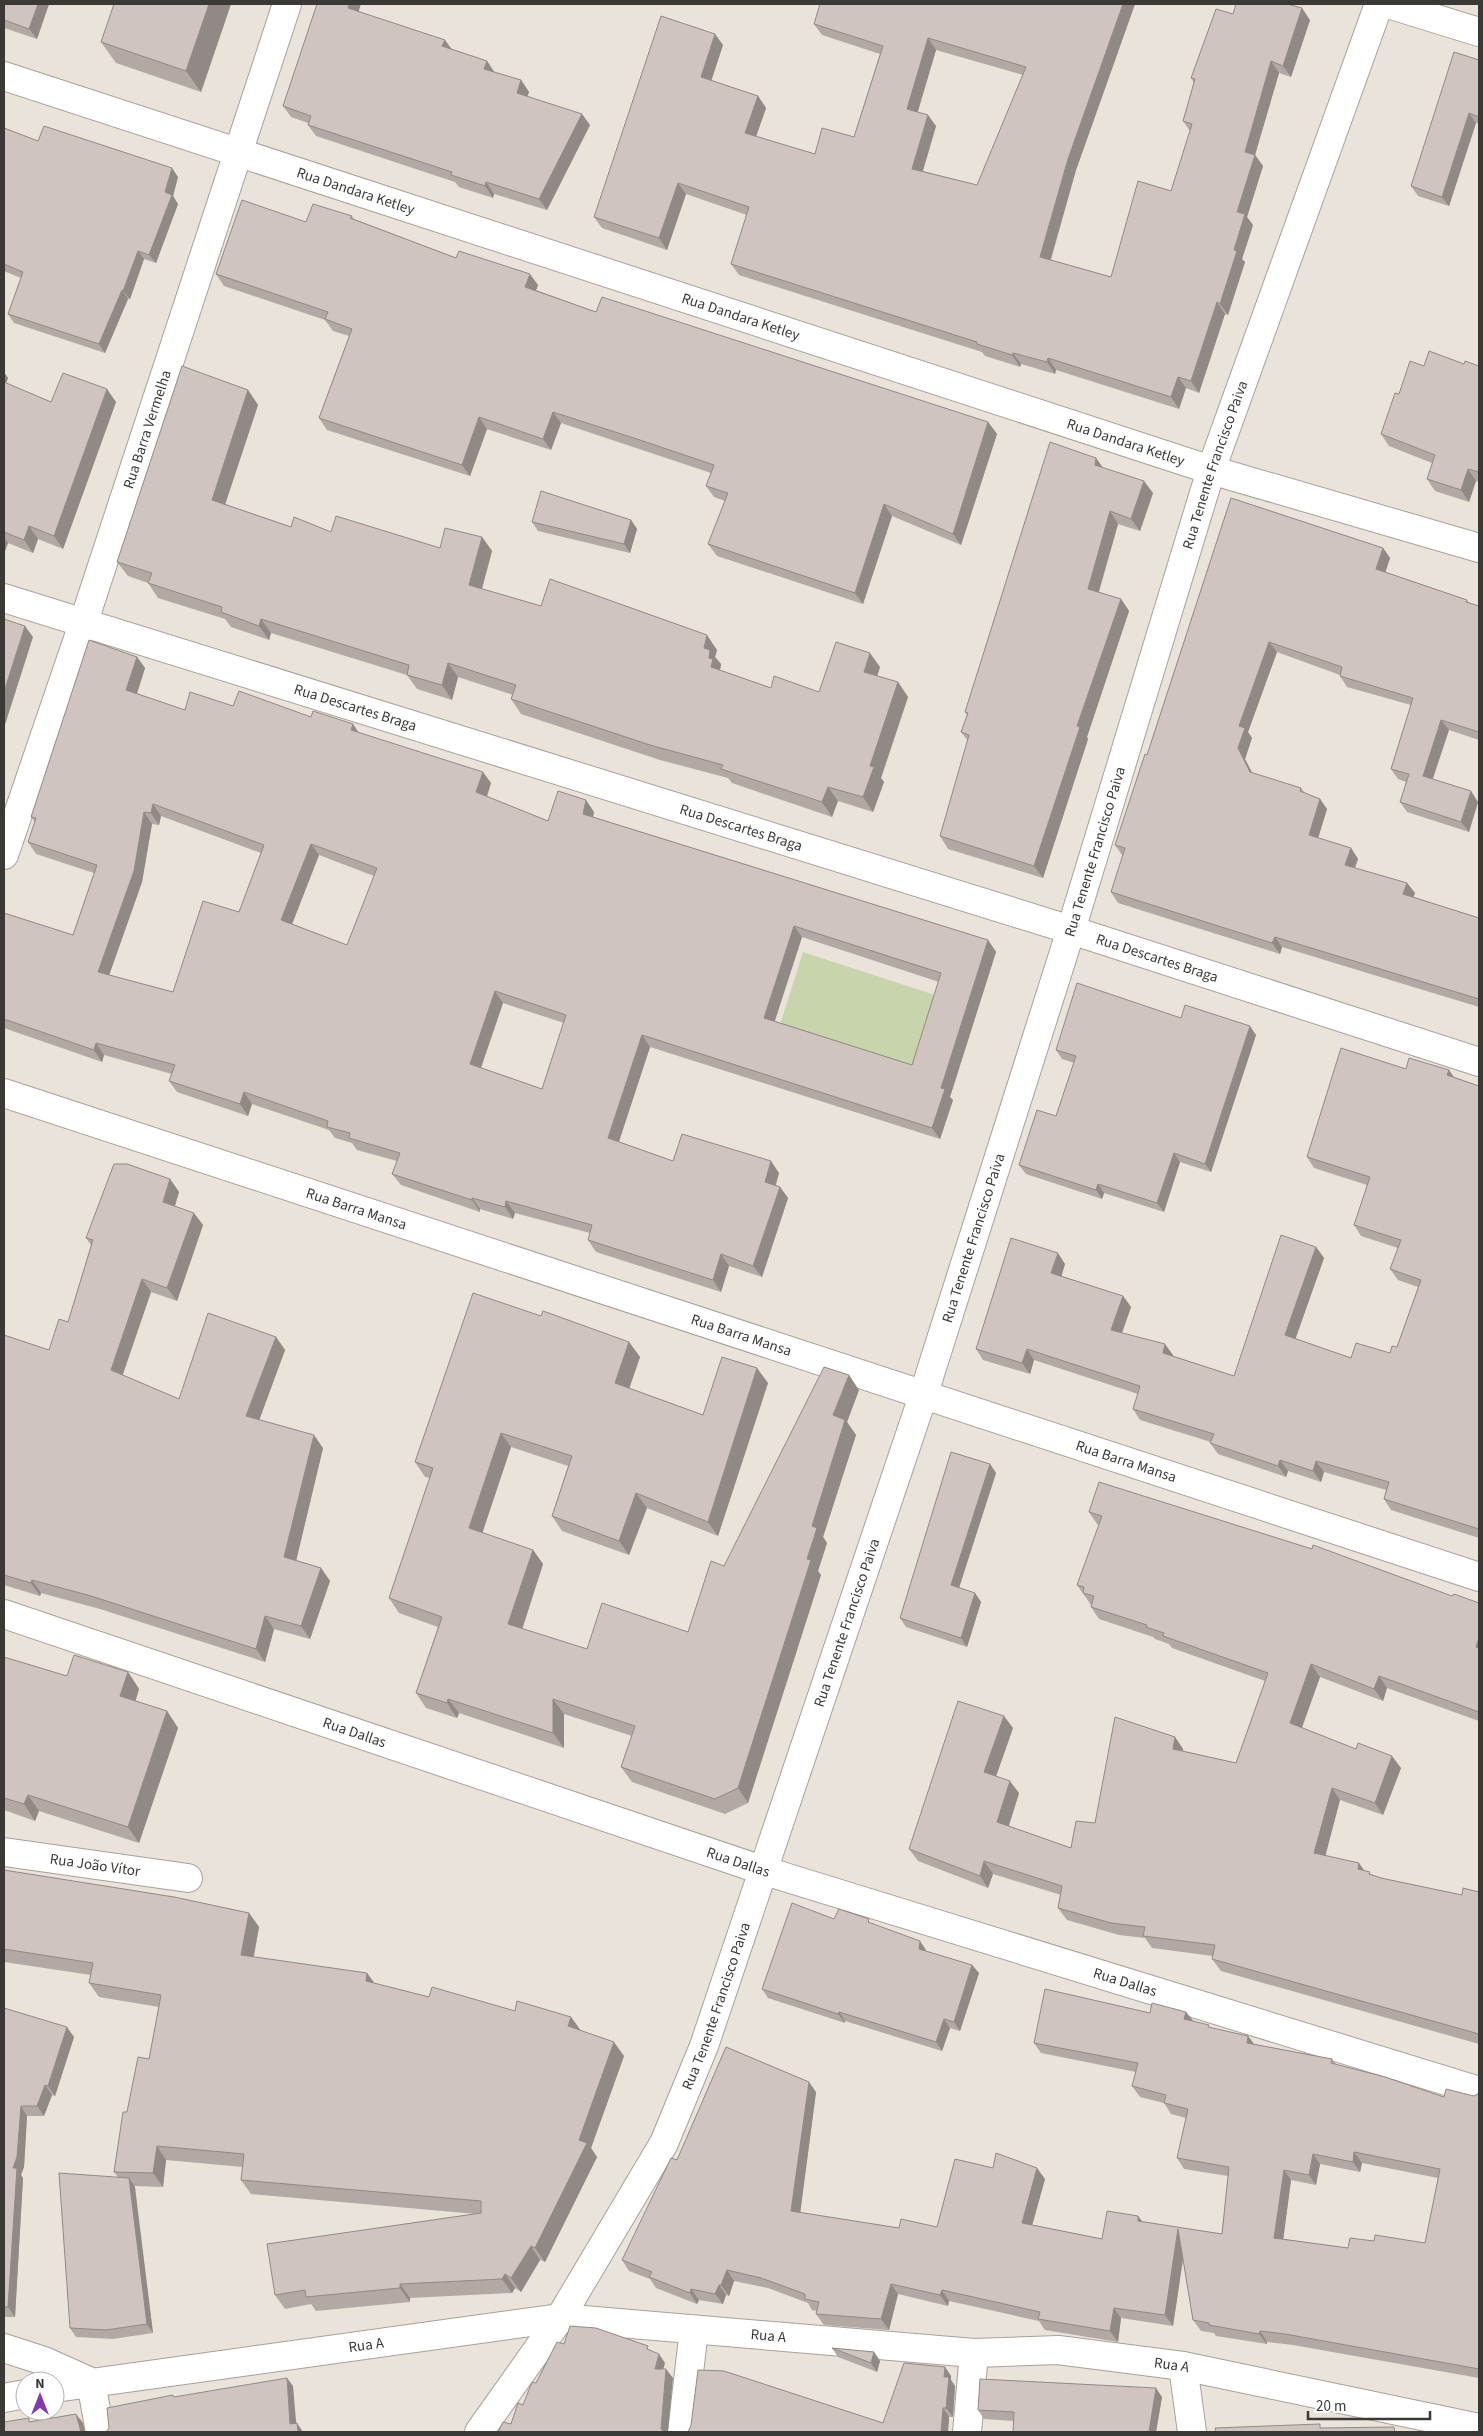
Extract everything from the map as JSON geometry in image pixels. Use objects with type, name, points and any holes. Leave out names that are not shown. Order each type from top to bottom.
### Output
[{"type":"street","name":"Rua Barra Vermelha","points":[[4,855],[83,624],[237,151],[287,4]]},
{"type":"street","name":"Rua Tenente Francisco Paiva","points":[[479,2432],[560,2318],[664,2143],[704,2046],[923,1396],[1071,930],[1211,470],[1379,4]]},
{"type":"street","points":[[1388,4],[1479,32]]},
{"type":"street","name":"Rua Dandara Ketley","points":[[4,76],[1211,470],[1479,548]]},
{"type":"street","name":"Rua Descartes Braga","points":[[4,598],[1071,930],[1479,1062]]},
{"type":"street","name":"Rua Barra Mansa","points":[[4,1093],[1479,1577]]},
{"type":"street","name":"Rua Dallas","points":[[4,1614],[762,1870],[1479,2091]]},
{"type":"street","name":"Rua João Vítor","points":[[4,1852],[188,1878]]},
{"type":"street","name":"Rua A","points":[[65,2386],[560,2318],[974,2352],[1058,2350],[1183,2366],[1479,2428]]},
{"type":"street","points":[[682,2432],[694,2330]]},
{"type":"street","points":[[4,2348],[44,2361],[92,2382],[100,2432]]},
{"type":"street","points":[[967,2432],[974,2352]]},
{"type":"street","points":[[1183,2366],[1192,2432]]},
{"type":"green space","points":[[803,952],[938,996],[913,1075],[778,1031]]},
{"type":"building","points":[[4,4],[38,4],[29,29],[4,20]]},
{"type":"building","points":[[114,4],[209,4],[186,71],[101,42]]},
{"type":"building","points":[[317,4],[349,4],[348,8],[445,40],[442,46],[487,61],[484,69],[521,80],[517,93],[582,114],[539,199],[486,182],[485,186],[451,175],[452,172],[308,125],[311,116],[283,106]]},
{"type":"building","points":[[820,4],[1123,4],[1068,159],[1040,257],[1111,277],[1138,181],[1171,191],[1192,124],[1183,121],[1195,79],[1191,78],[1216,9],[1233,14],[1236,4],[1287,4],[1302,8],[1283,66],[1271,61],[1245,152],[1255,155],[1237,212],[1245,214],[1234,250],[1237,251],[1220,304],[1217,302],[1191,381],[1178,377],[1171,397],[1048,358],[1047,362],[1013,353],[1012,355],[977,344],[977,342],[731,264],[749,207],[678,183],[659,238],[594,217],[661,16],[715,34],[701,77],[758,96],[745,133],[815,154],[822,128],[854,137],[883,46],[814,24]],"holes":[[[928,38],[1026,67],[977,185],[912,169],[928,115],[907,109]]]},
{"type":"building","points":[[1454,52],[1479,60],[1479,117],[1469,113],[1442,197],[1411,186]]},
{"type":"building","points":[[44,126],[172,168],[165,192],[172,195],[149,255],[138,251],[123,291],[99,344],[8,314],[23,272],[4,264],[4,128],[38,141]]},
{"type":"building","points":[[242,200],[306,222],[313,204],[352,216],[350,218],[456,258],[459,251],[530,274],[525,287],[596,312],[602,297],[988,422],[953,534],[884,504],[855,593],[708,544],[728,493],[706,486],[714,465],[643,441],[553,412],[543,439],[479,417],[462,465],[319,418],[352,329],[325,319],[328,312],[216,274]]},
{"type":"building","points":[[1429,351],[1464,364],[1465,361],[1479,366],[1479,472],[1468,469],[1461,490],[1427,479],[1435,455],[1381,434],[1395,393],[1399,394],[1410,361],[1424,366]]},
{"type":"building","points":[[182,366],[248,390],[212,500],[291,527],[294,517],[331,532],[336,516],[440,548],[445,528],[482,537],[469,585],[541,606],[550,579],[707,635],[704,648],[710,650],[709,658],[713,659],[711,667],[771,688],[774,676],[819,692],[836,642],[870,653],[864,672],[898,682],[870,766],[874,767],[863,797],[828,787],[822,802],[721,769],[723,765],[650,745],[511,699],[516,685],[448,663],[442,685],[407,675],[409,665],[261,619],[259,626],[221,612],[222,607],[148,583],[152,573],[117,562]]},
{"type":"building","points":[[63,373],[107,389],[54,536],[29,526],[24,540],[4,532],[4,382],[51,402]]},
{"type":"building","points":[[1050,442],[1096,458],[1095,465],[1144,481],[1131,519],[1110,511],[1088,589],[1121,599],[1077,726],[1080,727],[1034,866],[940,836],[969,735],[961,732],[968,713],[965,712]]},
{"type":"building","points":[[541,491],[631,520],[624,544],[532,522]]},
{"type":"building","points":[[1231,498],[1383,548],[1376,569],[1467,600],[1466,602],[1479,606],[1479,732],[1441,720],[1423,776],[1471,791],[1461,822],[1400,802],[1409,774],[1391,769],[1413,698],[1340,676],[1342,667],[1269,642],[1239,726],[1245,728],[1238,748],[1250,772],[1301,788],[1300,791],[1320,799],[1309,835],[1351,848],[1345,865],[1407,883],[1403,894],[1479,918],[1479,999],[1275,937],[1272,943],[1111,892],[1125,848],[1115,845],[1145,754],[1147,755]]},
{"type":"building","points":[[4,619],[25,626],[4,692]]},
{"type":"building","points":[[89,640],[137,657],[126,690],[185,710],[190,692],[233,706],[239,691],[311,717],[313,711],[353,724],[351,730],[483,772],[476,792],[548,821],[558,791],[586,800],[583,814],[988,940],[941,1088],[945,1089],[932,1128],[642,1035],[608,1138],[673,1161],[682,1134],[771,1161],[765,1182],[780,1187],[753,1266],[721,1254],[713,1280],[588,1240],[592,1225],[506,1201],[505,1207],[472,1198],[472,1200],[392,1174],[400,1153],[349,1138],[350,1133],[327,1127],[328,1121],[244,1092],[240,1104],[169,1081],[175,1065],[96,1043],[94,1050],[4,1019],[4,913],[73,935],[97,865],[28,842],[36,818],[31,817]],"holes":[[[153,804],[264,845],[239,912],[203,901],[173,992],[98,972],[134,871],[144,812],[151,813]],[[311,844],[377,868],[347,945],[281,920]],[[794,926],[941,973],[912,1065],[764,1018]],[[495,991],[566,1015],[542,1089],[470,1064]]]},
{"type":"building","points":[[1077,983],[1181,1018],[1185,1005],[1250,1026],[1205,1164],[1174,1153],[1157,1203],[1098,1184],[1096,1190],[1019,1165],[1037,1110],[1056,1116],[1076,1056],[1056,1050]]},
{"type":"building","points":[[1341,1048],[1406,1069],[1409,1058],[1449,1070],[1447,1075],[1479,1086],[1479,1529],[1384,1499],[1389,1482],[1316,1461],[1313,1471],[1280,1460],[1278,1466],[1210,1443],[1214,1434],[1133,1409],[1140,1386],[1027,1349],[1022,1363],[976,1349],[1011,1238],[1058,1253],[1051,1273],[1123,1296],[1111,1330],[1165,1344],[1163,1353],[1234,1376],[1281,1235],[1316,1247],[1285,1335],[1351,1358],[1356,1343],[1390,1353],[1392,1346],[1397,1347],[1421,1280],[1390,1269],[1401,1240],[1354,1225],[1370,1177],[1307,1157]]},
{"type":"building","points":[[114,1164],[127,1164],[170,1179],[163,1202],[194,1213],[167,1288],[142,1279],[111,1370],[179,1399],[208,1313],[276,1337],[246,1416],[314,1435],[284,1557],[321,1568],[301,1626],[265,1616],[256,1649],[91,1596],[32,1580],[31,1583],[4,1575],[4,1335],[49,1350],[59,1319],[68,1322],[93,1240],[86,1238]]},
{"type":"building","points":[[473,1293],[541,1316],[543,1311],[629,1342],[615,1383],[703,1415],[722,1357],[757,1368],[708,1522],[636,1493],[619,1541],[552,1516],[572,1456],[501,1433],[469,1528],[533,1550],[508,1624],[587,1649],[602,1603],[688,1632],[711,1561],[724,1566],[824,1367],[849,1375],[833,1415],[845,1420],[812,1526],[817,1528],[807,1559],[811,1560],[738,1788],[715,1799],[621,1767],[635,1726],[553,1699],[553,1733],[448,1699],[447,1703],[416,1693],[442,1617],[389,1598],[433,1468],[415,1462]]},
{"type":"building","points":[[951,1452],[990,1464],[951,1585],[975,1593],[961,1638],[900,1618]]},
{"type":"building","points":[[1099,1482],[1312,1549],[1313,1545],[1452,1596],[1454,1594],[1479,1603],[1479,1638],[1476,1647],[1479,1648],[1479,1712],[1379,1676],[1374,1689],[1311,1664],[1290,1723],[1356,1749],[1358,1743],[1392,1756],[1375,1803],[1332,1788],[1314,1853],[1359,1863],[1358,1869],[1370,1872],[1369,1874],[1381,1878],[1462,1895],[1463,1888],[1479,1892],[1479,2034],[1212,1959],[1215,1945],[1143,1936],[1145,1927],[1111,1923],[1058,1908],[1062,1886],[984,1861],[980,1876],[909,1849],[958,1701],[1004,1716],[984,1772],[1010,1781],[997,1822],[1071,1848],[1076,1821],[1095,1823],[1115,1717],[1175,1737],[1173,1749],[1236,1763],[1268,1673],[1163,1636],[1164,1633],[1146,1627],[1147,1625],[1091,1607],[1094,1596],[1083,1593],[1084,1587],[1077,1585],[1102,1516],[1089,1512]]},
{"type":"building","points":[[74,1655],[128,1672],[120,1696],[167,1711],[128,1827],[28,1795],[24,1804],[4,1798],[4,1657],[67,1676]]},
{"type":"building","points":[[4,1870],[174,1897],[249,1913],[241,1955],[367,1973],[366,1981],[429,1997],[432,1987],[515,2011],[517,2001],[571,2017],[568,2026],[614,2042],[579,2140],[587,2143],[535,2248],[531,2246],[511,2278],[505,2274],[502,2279],[400,2284],[400,2288],[306,2297],[305,2290],[275,2295],[267,2244],[481,2213],[481,2201],[241,2180],[244,2154],[157,2146],[153,2173],[114,2172],[123,2112],[127,2112],[138,2057],[149,2059],[161,1995],[89,1983],[93,1963],[4,1949]]},
{"type":"building","points":[[792,1903],[834,1919],[839,1909],[869,1919],[868,1922],[920,1941],[919,1949],[972,1965],[954,2022],[944,2019],[936,2042],[839,2012],[838,2014],[762,1989]]},
{"type":"building","points":[[1045,1989],[1150,2013],[1152,2003],[1186,2012],[1184,2019],[1209,2025],[1208,2027],[1248,2036],[1247,2043],[1332,2059],[1331,2063],[1385,2077],[1444,2097],[1446,2089],[1474,2096],[1479,2093],[1479,2369],[1285,2334],[1260,2331],[1259,2334],[1209,2325],[1209,2323],[1193,2320],[1178,2229],[1165,2315],[1114,2308],[1110,2331],[1038,2319],[1040,2312],[942,2290],[940,2295],[891,2284],[881,2319],[816,2314],[819,2302],[805,2299],[805,2294],[761,2278],[727,2270],[715,2294],[691,2289],[690,2293],[649,2277],[652,2272],[622,2260],[671,2158],[677,2160],[726,2047],[809,2082],[791,2211],[899,2228],[901,2219],[937,2227],[955,2159],[993,2168],[996,2153],[1037,2168],[1022,2223],[1102,2239],[1107,2211],[1138,2216],[1138,2221],[1222,2234],[1229,2167],[1177,2158],[1188,2109],[1164,2103],[1166,2095],[1132,2086],[1138,2063],[1034,2043]],"holes":[[[1354,2152],[1440,2169],[1425,2243],[1375,2235],[1374,2241],[1350,2238],[1348,2248],[1274,2238],[1284,2170],[1309,2175],[1313,2154],[1353,2162]]]},
{"type":"building","points":[[4,2008],[67,2027],[48,2086],[45,2085],[37,2106],[21,2106],[17,2157],[13,2168],[17,2168],[8,2307],[4,2307]]},
{"type":"building","points":[[59,2173],[129,2178],[147,2324],[106,2330],[70,2328]]},
{"type":"building","points":[[570,2326],[596,2328],[648,2346],[647,2349],[659,2354],[655,2369],[666,2369],[661,2429],[664,2432],[498,2432],[503,2422],[511,2424],[518,2403],[523,2405],[532,2382],[536,2383],[557,2342],[564,2344]]},
{"type":"building","points":[[832,2348],[874,2352],[871,2363]]},
{"type":"building","points":[[904,2363],[945,2367],[944,2377],[949,2377],[941,2432],[688,2432],[691,2425],[698,2370],[724,2371],[883,2423]]},
{"type":"building","points":[[287,2378],[290,2424],[297,2423],[298,2432],[106,2432],[109,2428],[107,2408],[173,2395],[174,2397]]},
{"type":"building","points":[[980,2379],[1156,2388],[1149,2432],[1013,2432],[1014,2412],[978,2410]]},
{"type":"building","points":[[76,2414],[81,2432],[4,2432],[4,2422],[15,2420],[29,2422],[65,2421],[65,2416]]},
{"type":"building","points":[[1320,2424],[1320,2428],[1394,2427],[1395,2432],[1216,2432],[1215,2428]]}]
